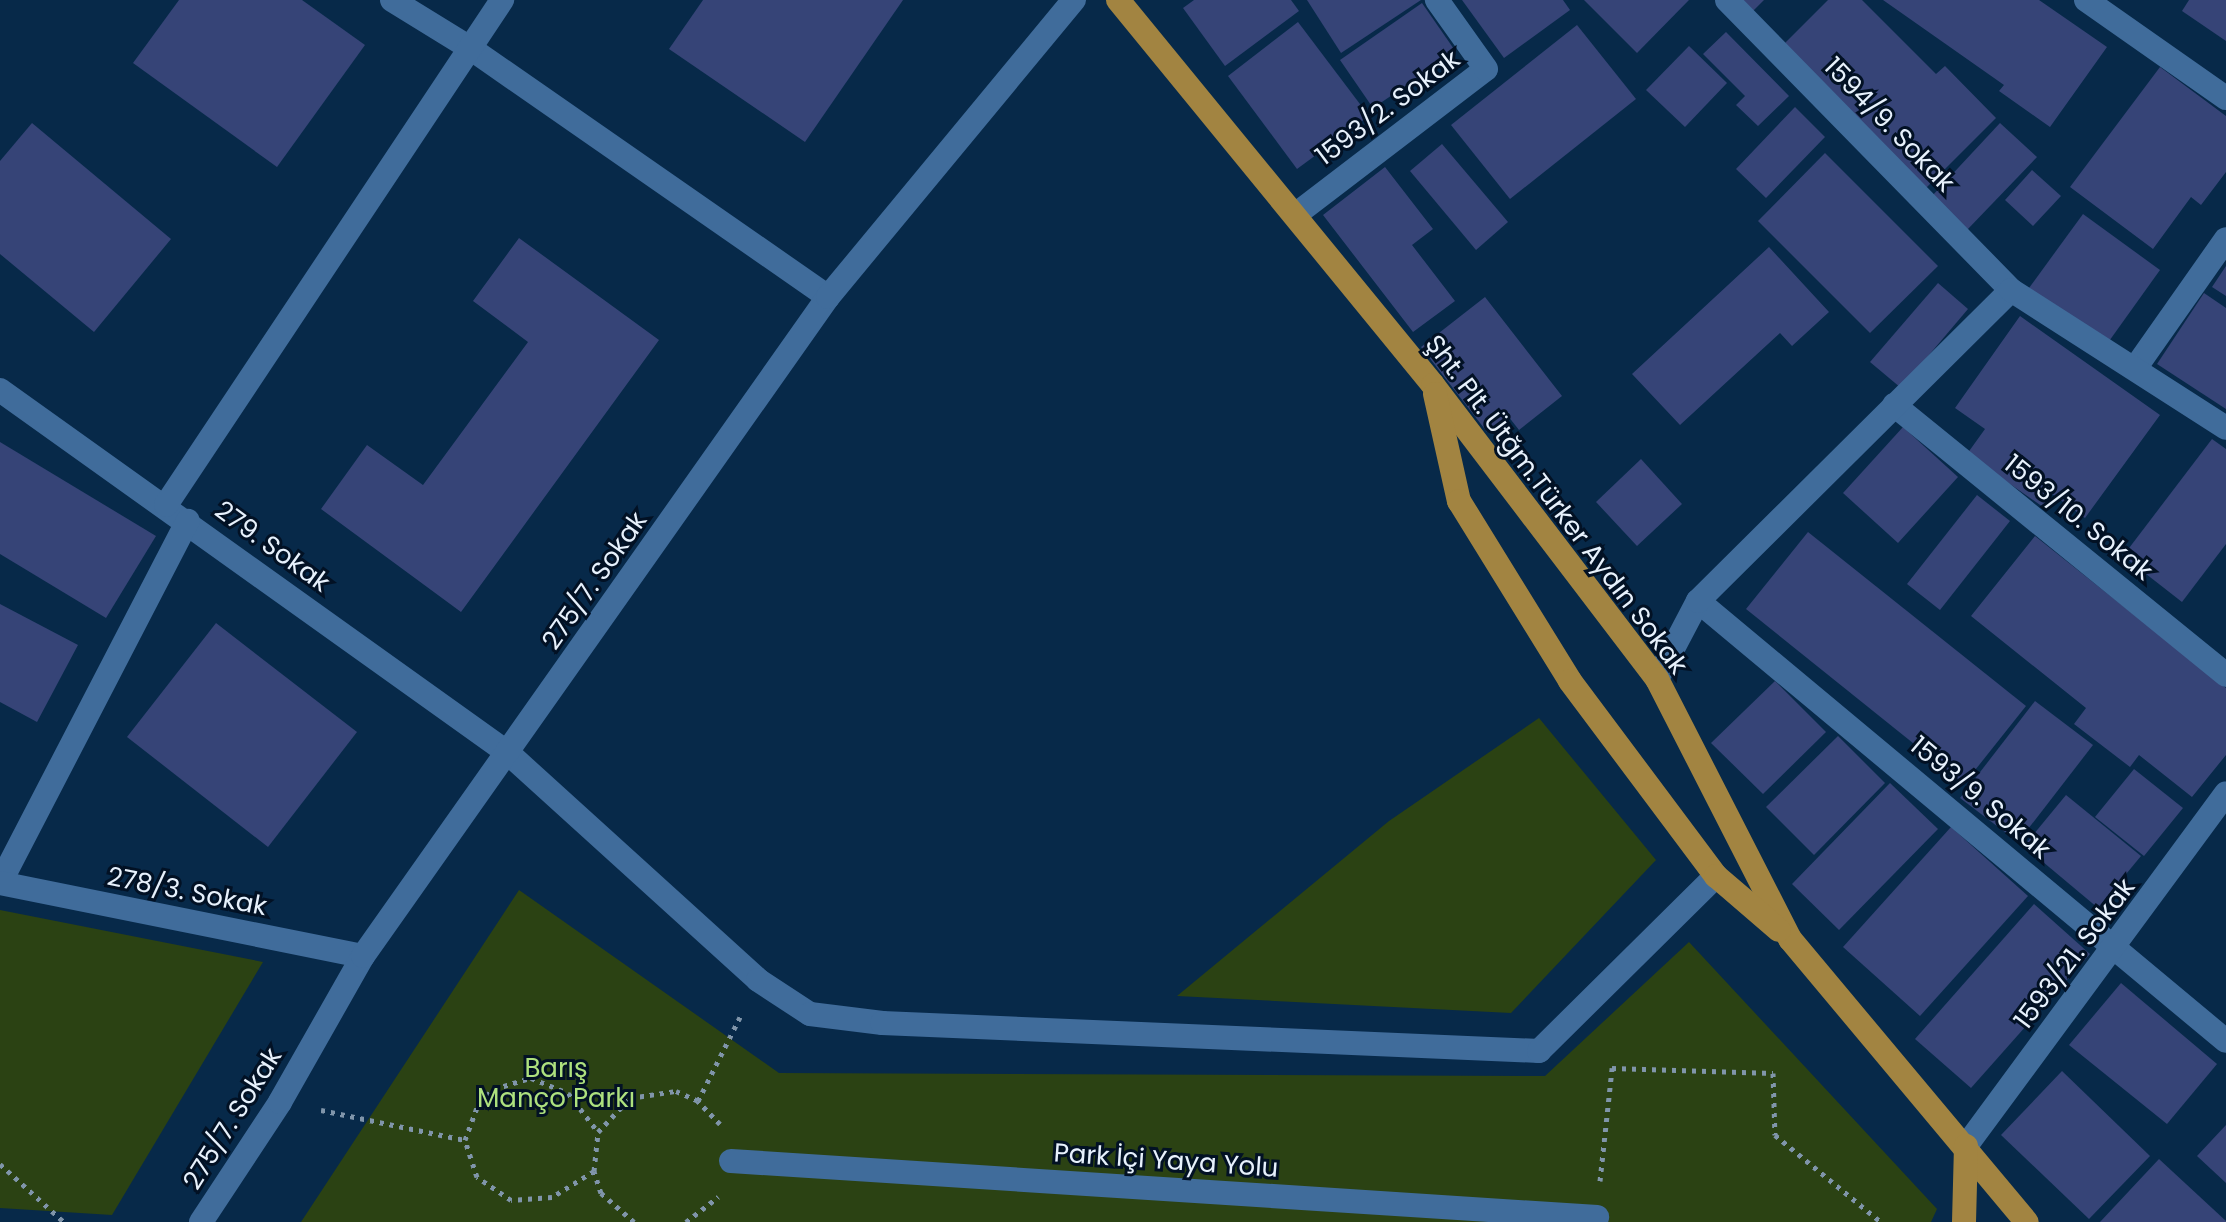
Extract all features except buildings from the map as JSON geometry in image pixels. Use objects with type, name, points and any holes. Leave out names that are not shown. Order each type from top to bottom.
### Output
[{"type":"main road","name":"Şht. Plt. Ütğm.Türker Aydın Sokak","points":[[1118,0],[1433,385],[1657,679],[1790,939],[2027,1222]]},
{"type":"main road","points":[[1433,385],[1459,501],[1570,681],[1716,876],[1790,939]]},
{"type":"main road","points":[[1964,1222],[1966,1146]]},
{"type":"street","points":[[392,0],[470,48],[828,297]]},
{"type":"street","points":[[166,505],[502,0]]},
{"type":"street","name":"275/7. Sokak","points":[[201,1222],[280,1102],[363,956],[828,297],[1074,0]]},
{"type":"street","name":"1593/2. Sokak","points":[[1295,215],[1486,69],[1437,0]]},
{"type":"street","name":"1594/9. Sokak","points":[[1727,0],[2011,290],[2136,367],[2226,428]]},
{"type":"street","points":[[2086,0],[2226,98]]},
{"type":"street","points":[[2136,367],[2226,239]]},
{"type":"street","points":[[1657,679],[1698,601],[2011,290]]},
{"type":"street","name":"279. Sokak","points":[[0,390],[166,505],[508,753],[758,980],[810,1014],[882,1023],[1539,1051],[1716,876]]},
{"type":"street","name":"1593/10. Sokak","points":[[1894,405],[2226,675]]},
{"type":"street","points":[[0,883],[188,521]]},
{"type":"street","name":"1593/9. Sokak","points":[[1698,601],[2226,1041]]},
{"type":"street","name":"1593/21. Sokak","points":[[1966,1146],[2116,947],[2226,793]]},
{"type":"street","name":"278/3. Sokak","points":[[0,883],[363,956]]},
{"type":"street","name":"Park İçi Yaya Yolu","points":[[731,1161],[1597,1217]]},
{"type":"path","points":[[698,1101],[758,980]]},
{"type":"path","points":[[1597,1217],[1612,1068],[1639,1066],[1773,1073],[1775,1135],[1881,1222]]},
{"type":"path","points":[[594,1171],[552,1197],[511,1200],[477,1177],[465,1140],[479,1102],[494,1089],[531,1078],[568,1093],[598,1132]]},
{"type":"path","points":[[634,1222],[601,1193],[594,1171],[598,1132],[630,1098],[676,1091],[698,1101],[716,1116],[727,1137],[731,1161]]},
{"type":"path","points":[[280,1102],[465,1140]]},
{"type":"path","points":[[0,1164],[64,1222]]},
{"type":"green space","points":[[1539,718],[1656,860],[1511,1013],[1177,996],[1389,821]]},
{"type":"green space","name":"Barış Manço Parkı","points":[[519,890],[779,1073],[1545,1076],[1689,942],[1937,1209],[1931,1222],[301,1222]]},
{"type":"green space","points":[[0,910],[263,962],[112,1215],[0,1208]]}]
